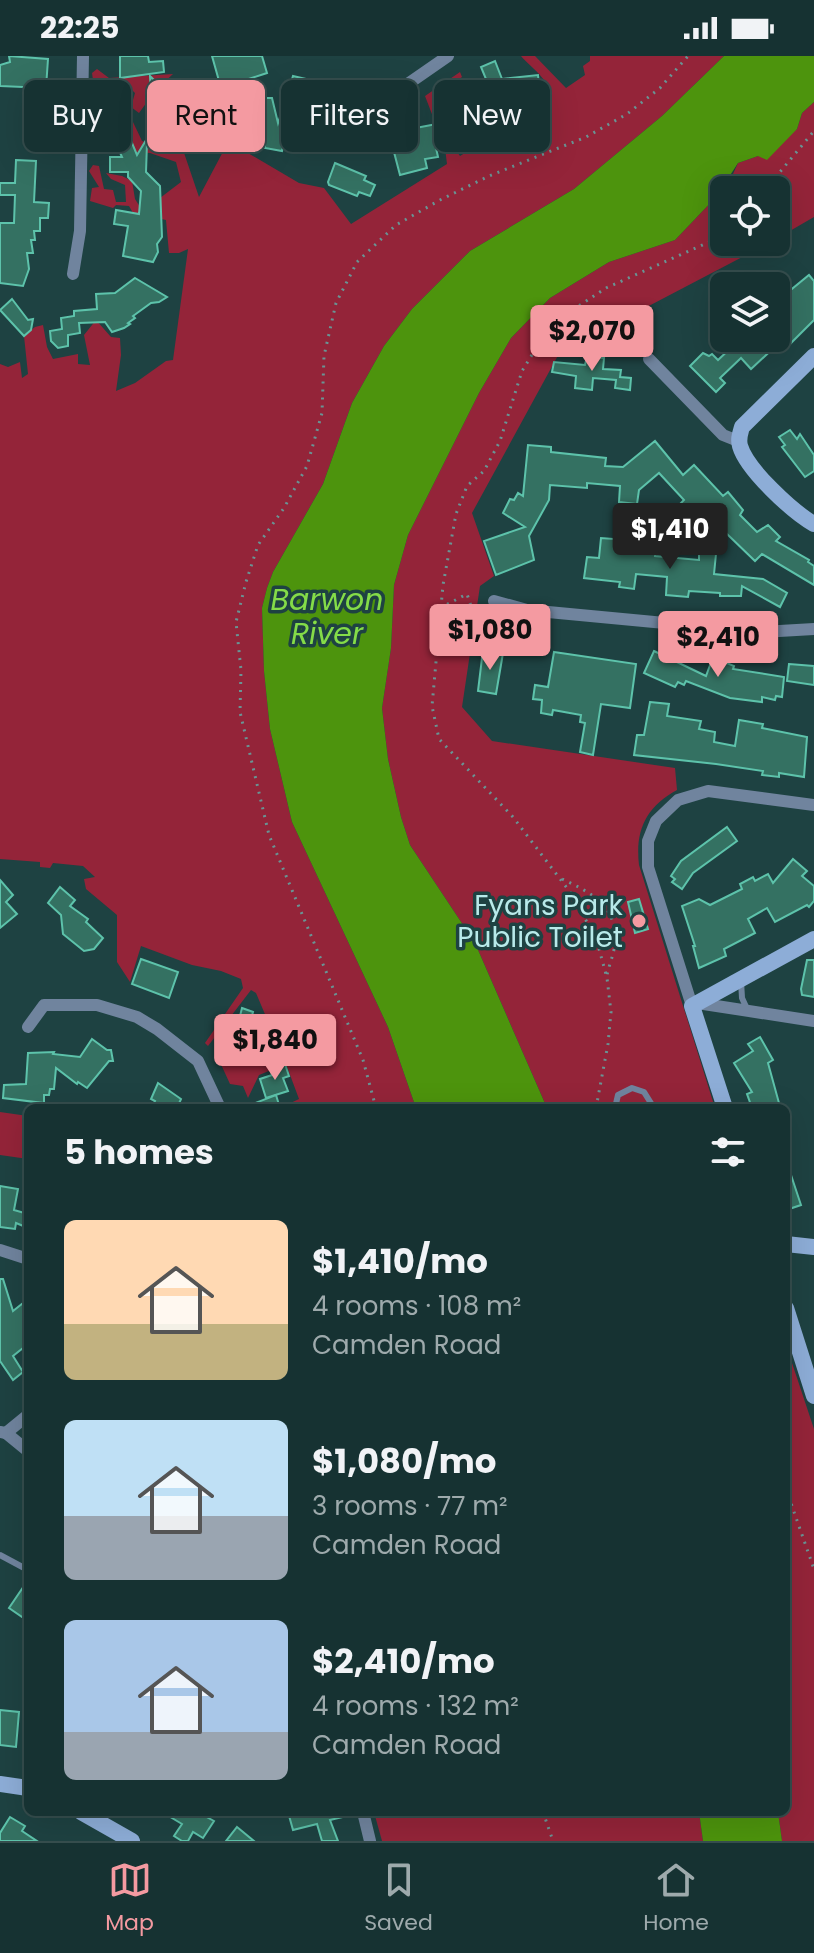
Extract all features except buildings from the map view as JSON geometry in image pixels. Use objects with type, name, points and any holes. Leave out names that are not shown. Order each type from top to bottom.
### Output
[{"type":"street","points":[[73,274],[80,231],[83,56]]},
{"type":"street","points":[[413,80],[448,56]]},
{"type":"street","points":[[814,356],[742,427],[738,441],[745,457],[793,512],[814,524]]},
{"type":"street","points":[[649,359],[723,435],[738,441]]},
{"type":"street","points":[[494,601],[527,610],[760,632],[814,629]]},
{"type":"street","points":[[724,1104],[648,867],[648,841],[656,821],[678,800],[708,791],[814,805]]},
{"type":"street","points":[[694,1005],[814,939]]},
{"type":"street","points":[[36,992],[44,1005]]},
{"type":"street","points":[[28,1027],[44,1005]]},
{"type":"street","points":[[44,1005],[97,1005],[137,1017],[198,1061],[218,1104]]},
{"type":"street","points":[[694,1005],[814,1021]]},
{"type":"street","points":[[790,1244],[814,1247]]},
{"type":"street","points":[[0,1250],[24,1258]]},
{"type":"street","points":[[790,1321],[814,1396]]},
{"type":"street","points":[[24,1418],[3,1432],[24,1448]]},
{"type":"street","points":[[0,1784],[24,1787]]},
{"type":"street","points":[[88,1816],[132,1841]]},
{"type":"street","points":[[364,1816],[370,1841]]},
{"type":"lane","points":[[742,979],[742,998],[749,1011]]},
{"type":"lane","points":[[616,1104],[618,1095],[632,1088],[644,1092],[652,1104]]},
{"type":"lane","points":[[0,1555],[24,1568]]},
{"type":"path","points":[[375,1104],[358,1047],[269,835],[240,712],[241,670],[236,622],[246,582],[258,545],[284,508],[307,466],[322,413],[324,356],[336,303],[357,262],[396,225],[440,200],[489,176],[586,137],[627,114],[660,88],[688,56]]},
{"type":"path","points":[[777,176],[814,131]]},
{"type":"path","points":[[597,1104],[611,1012],[607,978],[596,938],[558,877],[496,797],[439,739],[432,706],[440,608],[448,549],[461,500],[467,486],[484,471],[500,441],[522,371],[551,324],[606,288],[710,242]]},
{"type":"path","points":[[440,608],[467,594],[476,621]]},
{"type":"path","points":[[558,877],[590,892],[603,902],[610,915],[615,944],[607,978]]},
{"type":"path","points":[[790,1500],[814,1569]]},
{"type":"path","points":[[544,1816],[553,1841]]},
{"type":"shaded area","points":[[521,56],[535,56],[566,88],[585,75],[583,66],[590,61],[590,56],[724,56],[662,116],[574,189],[470,251],[412,309],[384,346],[352,403],[323,484],[273,572],[262,608],[264,671],[270,729],[292,822],[388,1027],[415,1104],[288,1104],[299,1099],[286,1064],[259,1075],[248,1098],[243,1086],[230,1084],[219,1060],[232,1055],[239,1062],[249,1052],[262,1055],[266,1063],[283,1055],[271,1020],[267,1019],[256,993],[251,990],[208,1046],[205,1043],[243,988],[241,979],[141,946],[130,982],[117,962],[117,915],[86,889],[84,879],[95,877],[83,866],[53,863],[50,868],[40,867],[40,862],[0,859],[0,364],[8,367],[20,362],[22,378],[28,374],[24,336],[43,325],[53,359],[78,354],[78,364],[90,365],[84,335],[96,320],[111,337],[120,338],[116,391],[135,383],[166,361],[173,360],[188,249],[169,253],[166,220],[133,213],[129,206],[116,205],[113,208],[90,201],[92,188],[99,187],[89,171],[93,165],[99,166],[104,189],[113,190],[116,202],[126,202],[125,185],[111,179],[106,173],[132,181],[135,199],[140,207],[160,198],[181,182],[176,162],[150,153],[125,152],[131,152],[131,118],[142,141],[147,142],[147,152],[184,152],[199,197],[223,152],[246,152],[299,183],[324,188],[351,224],[447,164],[446,152],[457,152],[460,156],[467,152],[550,152],[550,80],[544,80]]},
{"type":"shaded area","points":[[97,69],[109,78],[173,74],[166,80],[147,80],[147,102],[139,113],[131,107],[135,93],[131,89],[131,80],[93,80],[92,73]]},
{"type":"shaded area","points":[[460,72],[462,77],[458,80],[448,80]]},
{"type":"shaded area","points":[[434,90],[434,119],[425,96]]},
{"type":"shaded area","points":[[814,102],[814,217],[790,231],[790,176],[732,176],[738,163],[758,156],[797,129],[802,113]]},
{"type":"shaded area","points":[[710,203],[710,256],[744,256],[601,331],[573,328],[472,513],[494,576],[480,586],[462,707],[492,741],[675,768],[677,790],[657,804],[641,830],[639,865],[714,1104],[545,1104],[475,943],[410,845],[401,817],[388,759],[382,708],[391,648],[394,585],[408,535],[479,393],[511,338],[550,298],[609,262],[675,240]]},
{"type":"shaded area","points":[[0,1112],[24,1115],[24,1158],[0,1155]]},
{"type":"shaded area","points":[[790,1357],[814,1429],[814,1841],[782,1841],[779,1816],[790,1816]]},
{"type":"shaded area","points":[[375,1816],[700,1816],[703,1841],[382,1841]]},
{"type":"water","name":"Barwon River","points":[[724,56],[814,56],[814,102],[802,113],[797,129],[767,160],[758,156],[738,163],[730,176],[710,176],[710,203],[675,240],[609,262],[550,298],[511,338],[479,393],[408,535],[394,585],[391,648],[382,708],[388,759],[401,817],[410,845],[475,943],[545,1104],[415,1104],[388,1027],[292,822],[270,729],[262,608],[273,572],[323,484],[352,403],[384,346],[412,309],[470,251],[574,189],[662,116]]},
{"type":"water","points":[[700,1816],[779,1816],[782,1841],[703,1841]]},
{"type":"place","name":"Fyans Park Public Toilet","points":[[639,921]]}]
